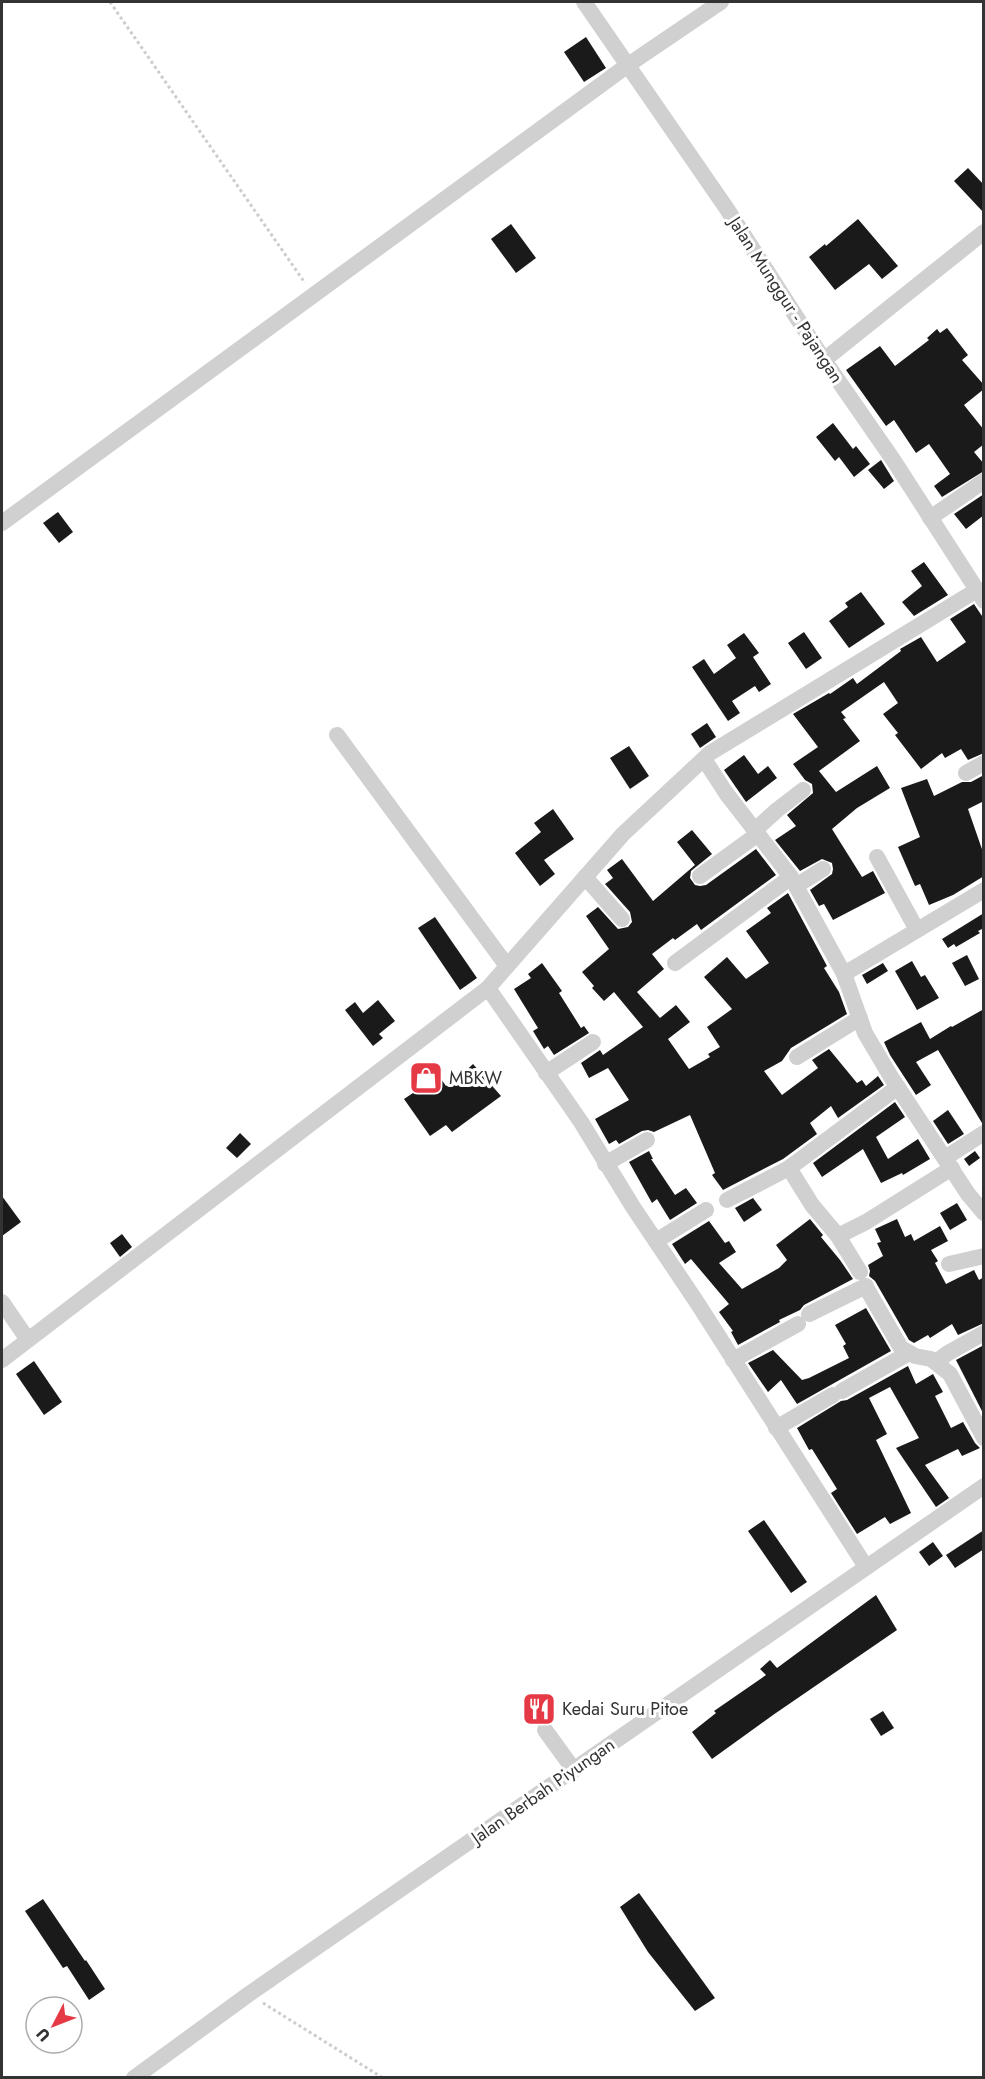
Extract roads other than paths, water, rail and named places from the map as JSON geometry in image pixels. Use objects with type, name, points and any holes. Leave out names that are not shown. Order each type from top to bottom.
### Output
[{"type":"street","name":"Jalan Munggur - Pajangan","points":[[584,2],[727,209],[980,595]]},
{"type":"street","points":[[2,523],[628,65],[721,2]]},
{"type":"street","points":[[824,360],[984,232]]},
{"type":"street","points":[[930,518],[984,481]]},
{"type":"street","points":[[2,1360],[488,988],[623,834],[710,753],[869,655],[980,595]]},
{"type":"street","points":[[338,735],[507,966]]},
{"type":"street","points":[[704,759],[726,793],[793,881],[844,974],[865,1033],[898,1088],[984,1214]]},
{"type":"street","points":[[966,772],[984,763]]},
{"type":"street","points":[[700,876],[757,832],[777,810],[803,790]]},
{"type":"street","points":[[877,857],[917,930]]},
{"type":"street","points":[[675,963],[793,881],[823,869]]},
{"type":"street","points":[[585,877],[622,920]]},
{"type":"street","points":[[844,974],[984,890]]},
{"type":"street","points":[[488,988],[580,1122],[866,1567]]},
{"type":"street","points":[[797,1057],[860,1018]]},
{"type":"street","points":[[546,1073],[593,1042]]},
{"type":"street","points":[[727,1200],[789,1168],[898,1088]]},
{"type":"street","points":[[838,1236],[866,1222],[948,1163],[984,1133]]},
{"type":"street","points":[[605,1164],[647,1140]]},
{"type":"street","points":[[789,1168],[812,1205],[838,1236],[901,1348],[936,1362],[950,1374],[984,1438]]},
{"type":"street","points":[[656,1242],[706,1210]]},
{"type":"street","points":[[949,1264],[984,1256]]},
{"type":"street","points":[[733,1360],[864,1282]]},
{"type":"street","points":[[2,1302],[28,1340]]},
{"type":"street","points":[[936,1362],[984,1333]]},
{"type":"street","points":[[776,1428],[909,1353]]},
{"type":"street","name":"Jalan Berbah Piyungan","points":[[134,2078],[249,1994],[984,1486]]},
{"type":"street","points":[[545,1730],[574,1770]]},
{"type":"place","name":"MBKW","points":[[426,1078]]},
{"type":"place","name":"Kedai Suru Pitoe","points":[[539,1709]]}]
